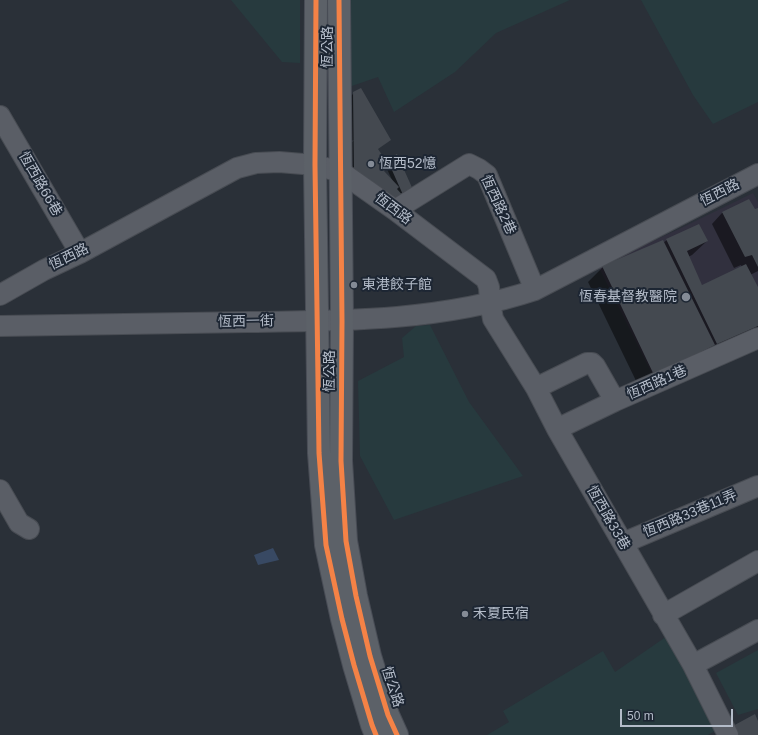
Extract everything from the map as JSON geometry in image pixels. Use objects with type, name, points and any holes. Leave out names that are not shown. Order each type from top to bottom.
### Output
[{"type":"main road","name":"恆公路","points":[[316,0],[315,165],[319,453],[326,545],[342,619],[354,665],[376,735]]},
{"type":"main road","name":"恆公路","points":[[339,0],[342,321],[341,461],[346,541],[356,596],[370,656],[388,715],[397,735]]},
{"type":"street","name":"恆西路66巷","points":[[0,116],[80,252]]},
{"type":"street","name":"恆西路","points":[[0,295],[44,270],[237,168],[256,163],[279,162],[315,165],[341,172],[395,210],[486,279],[489,287],[490,302],[508,299],[535,290],[758,174]]},
{"type":"street","name":"恆西路2巷","points":[[395,210],[469,164],[479,169],[487,175],[535,290]]},
{"type":"street","name":"恆西一街","points":[[0,326],[342,321],[414,316],[490,302]]},
{"type":"street","name":"恆西路33巷","points":[[490,302],[492,320],[536,388],[557,429],[693,665],[728,735]]},
{"type":"street","name":"恆西路1巷","points":[[557,429],[614,401],[758,338]]},
{"type":"street","points":[[536,388],[587,363],[592,363],[614,401]]},
{"type":"street","name":"恆西路33巷11弄","points":[[623,543],[758,486]]},
{"type":"street","points":[[0,490],[19,523],[29,529]]},
{"type":"street","points":[[663,615],[758,561]]},
{"type":"street","points":[[693,665],[758,630]]},
{"type":"shaded area","name":"恆春基督教醫院","points":[[753,193],[758,202],[758,329],[654,378],[598,266]]},
{"type":"green space","points":[[231,0],[300,0],[300,63],[282,62]]},
{"type":"green space","points":[[347,0],[570,0],[496,33],[455,72],[394,112],[378,77],[346,88]]},
{"type":"green space","points":[[641,0],[758,0],[758,102],[713,124],[693,95]]},
{"type":"green space","points":[[430,325],[469,402],[523,476],[394,520],[360,456],[358,381],[404,357],[402,338],[416,326]]},
{"type":"green space","points":[[673,632],[725,725],[708,735],[487,735],[509,722],[503,711],[603,651],[615,672]]},
{"type":"green space","points":[[758,650],[758,709],[738,715],[716,673]]},
{"type":"water","points":[[273,548],[279,560],[258,565],[254,555]]},
{"type":"building","points":[[361,88],[391,140],[378,149],[390,167],[384,171],[399,187],[397,189],[404,197],[398,203],[354,169],[353,92]]},
{"type":"building","points":[[397,154],[414,192],[404,197],[387,159]]},
{"type":"building","points":[[749,199],[755,209],[758,208],[758,267],[752,255],[745,257],[722,212]]},
{"type":"building","points":[[699,224],[708,241],[687,251],[702,285],[746,264],[758,287],[758,326],[717,344],[666,239]]},
{"type":"building","points":[[663,240],[715,345],[654,375],[602,266]]},
{"type":"building","points":[[755,714],[758,721],[758,735],[736,735],[731,727]]},
{"type":"cycle path","points":[[316,0],[315,165],[319,453],[326,545],[342,619],[354,665],[376,735]]},
{"type":"cycle path","points":[[339,0],[342,321],[341,461],[346,541],[356,596],[370,656],[388,715],[397,735]]},
{"type":"place","name":"恆西52憶","points":[[371,164]]},
{"type":"place","name":"東港餃子館","points":[[354,285]]},
{"type":"place","name":"恆春基督教醫院","points":[[686,297]]},
{"type":"place","name":"禾夏民宿","points":[[465,614]]}]
